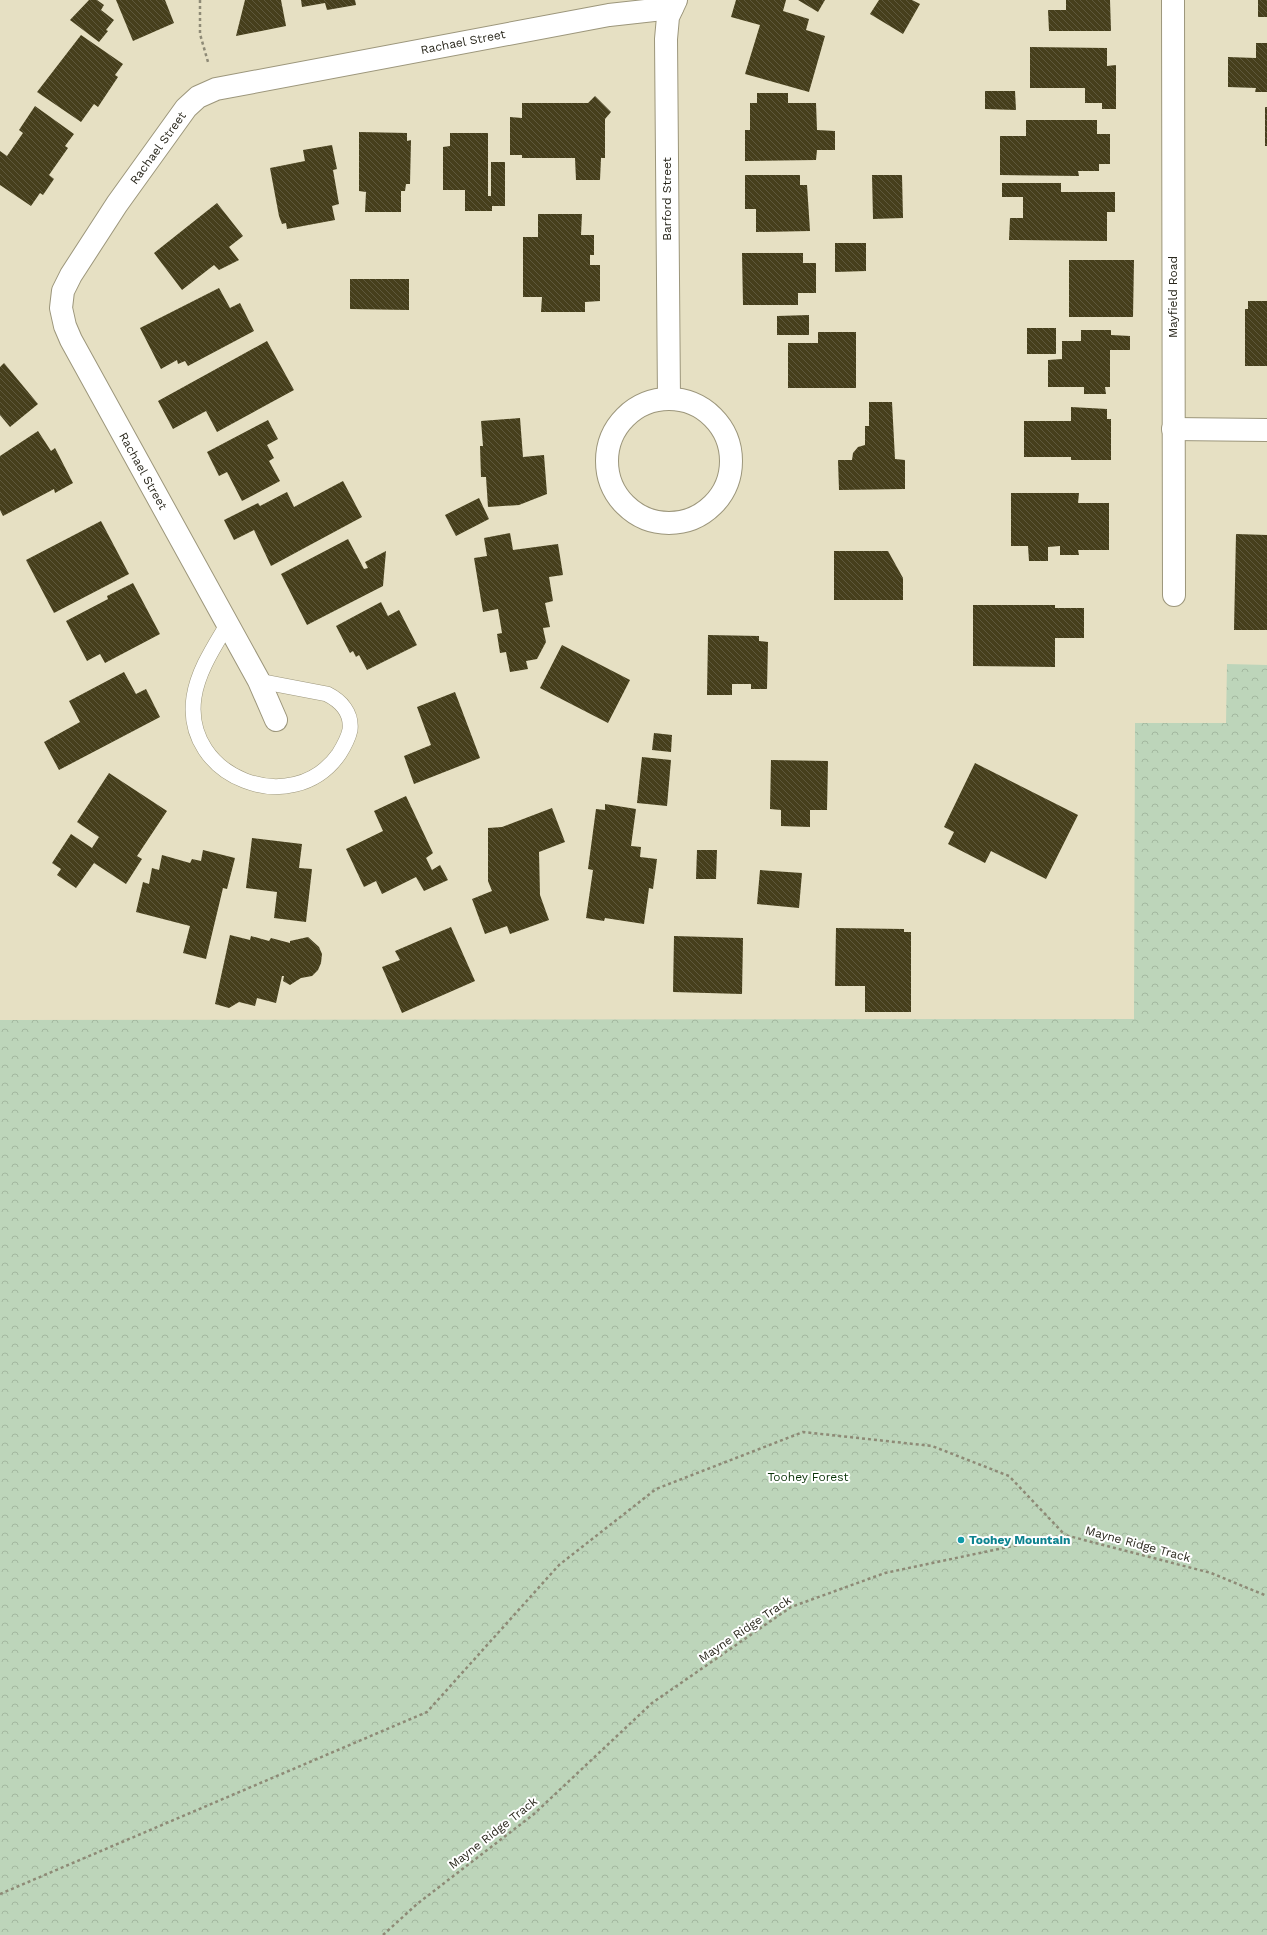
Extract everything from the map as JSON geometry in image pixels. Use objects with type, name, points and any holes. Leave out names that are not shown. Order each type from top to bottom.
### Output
[{"type":"street","name":"Mayfield Road","points":[[1173,0],[1174,595]]},
{"type":"street","name":"Barford Street","points":[[669,399],[666,39],[668,17],[674,4]]},
{"type":"street","name":"Rachael Street","points":[[276,720],[259,681],[227,626],[72,340],[62,316],[61,300],[67,282],[131,185],[186,108],[198,97],[216,89],[608,15],[674,4]]},
{"type":"street","points":[[669,399],[680,399],[699,406],[715,419],[728,442],[731,468],[725,488],[714,505],[697,517],[688,521],[667,523],[657,522],[638,515],[622,502],[616,494],[608,475],[607,455],[613,435],[623,418],[644,404],[669,399]]},
{"type":"street","points":[[1173,429],[1267,430]]},
{"type":"lane","points":[[227,626],[208,660],[194,697],[196,730],[204,748],[212,759],[228,773],[246,782],[262,786],[287,785],[301,781],[323,771],[334,760],[348,737],[350,721],[347,711],[337,699],[327,694],[259,681]]},
{"type":"path","points":[[200,0],[200,34],[209,64]]},
{"type":"path","points":[[0,1894],[427,1712],[560,1565],[656,1489],[803,1432],[932,1446],[1009,1476],[1064,1535]]},
{"type":"path","name":"Mayne Ridge Track","points":[[383,1935],[417,1904],[534,1814],[652,1703],[790,1607],[885,1573],[1064,1535],[1212,1573],[1267,1596]]},
{"type":"green space","name":"Toohey Forest","points":[[1227,664],[1267,665],[1267,1935],[0,1935],[0,1020],[1134,1019],[1135,723],[1226,723]]},
{"type":"building","points":[[89,0],[97,0],[104,5],[101,10],[114,20],[106,30],[108,31],[99,42],[70,20]]},
{"type":"building","points":[[116,0],[165,0],[174,23],[133,41]]},
{"type":"building","points":[[245,0],[281,0],[286,26],[236,36]]},
{"type":"building","points":[[301,0],[355,0],[356,5],[327,10],[325,3],[302,7]]},
{"type":"building","points":[[736,0],[786,0],[783,11],[809,19],[806,30],[825,36],[809,92],[745,74],[760,25],[731,17]]},
{"type":"building","points":[[798,0],[825,0],[818,12]]},
{"type":"building","points":[[879,0],[912,0],[920,4],[903,34],[870,14]]},
{"type":"building","points":[[1066,0],[1110,0],[1111,31],[1049,31],[1048,10],[1066,10]]},
{"type":"building","points":[[1258,0],[1267,0],[1267,17],[1258,17]]},
{"type":"building","points":[[81,35],[123,64],[115,75],[118,77],[98,107],[94,104],[81,122],[37,92]]},
{"type":"building","points":[[1256,43],[1267,43],[1267,92],[1255,92],[1256,88],[1228,87],[1228,57],[1256,58]]},
{"type":"building","points":[[1030,47],[1107,48],[1107,66],[1116,65],[1116,109],[1102,109],[1102,103],[1085,103],[1085,88],[1030,88]]},
{"type":"building","points":[[985,91],[1015,91],[1016,110],[985,109]]},
{"type":"building","points":[[757,93],[788,93],[788,103],[816,103],[817,130],[835,131],[835,150],[817,150],[816,160],[745,161],[745,130],[750,130],[750,103],[757,103]]},
{"type":"building","points":[[595,96],[611,112],[605,119],[605,158],[601,158],[600,180],[576,180],[575,158],[522,158],[522,155],[510,155],[510,117],[522,118],[522,103],[588,103]]},
{"type":"building","points":[[35,106],[74,134],[65,146],[68,148],[49,175],[54,179],[43,195],[40,193],[31,206],[0,185],[0,151],[7,156],[23,133],[19,130]]},
{"type":"building","points":[[1265,107],[1267,107],[1267,146],[1265,146]]},
{"type":"building","points":[[1026,120],[1097,120],[1097,134],[1110,134],[1110,164],[1099,164],[1099,171],[1078,171],[1079,176],[1000,175],[1000,136],[1026,136]]},
{"type":"building","points":[[359,132],[407,133],[407,141],[411,140],[410,184],[406,184],[405,191],[401,191],[401,212],[365,212],[366,192],[359,191]]},
{"type":"building","points":[[450,133],[488,133],[488,196],[491,196],[491,162],[505,162],[505,206],[492,206],[492,211],[465,211],[465,190],[443,190],[443,147],[450,146]]},
{"type":"building","points":[[332,145],[337,169],[333,170],[339,204],[332,206],[335,220],[287,229],[286,223],[282,224],[279,216],[270,168],[305,161],[303,150]]},
{"type":"building","points":[[745,175],[800,175],[800,185],[807,185],[810,231],[756,232],[756,209],[745,209]]},
{"type":"building","points":[[872,175],[902,175],[903,218],[873,219]]},
{"type":"building","points":[[1002,183],[1061,183],[1061,192],[1115,192],[1115,212],[1107,212],[1107,241],[1009,240],[1010,218],[1023,218],[1023,197],[1002,197]]},
{"type":"building","points":[[217,203],[243,236],[229,247],[239,260],[219,270],[214,265],[182,290],[154,253]]},
{"type":"building","points":[[538,214],[582,214],[581,235],[594,235],[594,255],[590,255],[590,265],[600,265],[600,301],[585,302],[585,312],[541,312],[542,297],[523,297],[523,237],[538,237]]},
{"type":"building","points":[[835,243],[866,243],[866,271],[835,272]]},
{"type":"building","points":[[742,253],[803,253],[803,263],[816,263],[816,293],[798,293],[798,305],[743,305]]},
{"type":"building","points":[[1069,260],[1134,260],[1133,317],[1069,317]]},
{"type":"building","points":[[350,279],[409,279],[409,310],[350,309]]},
{"type":"building","points":[[219,288],[230,308],[240,303],[254,331],[188,366],[185,361],[178,364],[177,360],[161,369],[140,328]]},
{"type":"building","points":[[1248,301],[1267,301],[1267,366],[1245,366],[1245,309],[1248,309]]},
{"type":"building","points":[[809,315],[809,335],[777,335],[777,316]]},
{"type":"building","points":[[1027,328],[1056,328],[1056,354],[1027,354]]},
{"type":"building","points":[[1081,330],[1111,330],[1111,335],[1130,336],[1130,350],[1110,350],[1110,387],[1105,387],[1106,394],[1084,394],[1084,387],[1048,387],[1048,360],[1062,359],[1062,341],[1081,341]]},
{"type":"building","points":[[818,332],[856,332],[856,388],[788,388],[788,343],[818,343]]},
{"type":"building","points":[[267,341],[294,390],[217,432],[206,411],[173,429],[158,401]]},
{"type":"building","points":[[4,363],[38,404],[10,427],[0,415],[0,367]]},
{"type":"building","points":[[869,402],[892,402],[895,459],[905,460],[905,489],[839,490],[838,460],[852,460],[853,453],[858,447],[865,445],[865,426],[869,426]]},
{"type":"building","points":[[1071,407],[1107,409],[1107,419],[1111,419],[1111,460],[1071,460],[1071,457],[1024,457],[1024,421],[1071,421]]},
{"type":"building","points":[[520,418],[523,457],[544,455],[547,494],[519,505],[488,507],[486,477],[481,477],[480,446],[483,446],[481,421]]},
{"type":"building","points":[[268,420],[278,439],[267,445],[274,458],[269,461],[280,481],[242,501],[227,472],[219,476],[207,452]]},
{"type":"building","points":[[38,431],[51,451],[55,448],[73,483],[55,493],[54,489],[3,516],[0,510],[0,456]]},
{"type":"building","points":[[343,481],[362,517],[271,566],[254,530],[234,540],[224,520],[258,503],[260,506],[287,492],[294,507]]},
{"type":"building","points":[[1011,493],[1079,493],[1078,503],[1109,503],[1109,550],[1078,550],[1079,555],[1060,555],[1060,546],[1048,547],[1048,561],[1029,561],[1028,546],[1011,546]]},
{"type":"building","points":[[479,498],[489,519],[456,536],[445,515]]},
{"type":"building","points":[[101,521],[129,574],[54,613],[26,560]]},
{"type":"building","points":[[510,533],[513,550],[558,544],[563,575],[549,577],[553,601],[545,603],[550,627],[543,628],[546,642],[537,659],[526,661],[528,669],[510,672],[506,652],[500,653],[497,634],[502,633],[498,609],[483,612],[474,558],[487,556],[484,538]]},
{"type":"building","points":[[1236,534],[1267,535],[1267,630],[1234,630]]},
{"type":"building","points":[[348,539],[364,569],[368,568],[365,562],[386,551],[383,586],[307,625],[281,574]]},
{"type":"building","points":[[834,551],[888,551],[903,578],[903,600],[834,600]]},
{"type":"building","points":[[133,583],[160,634],[105,663],[100,654],[87,661],[66,621],[108,599],[107,596]]},
{"type":"building","points":[[381,602],[388,616],[399,610],[417,645],[367,670],[359,655],[356,657],[353,651],[350,653],[336,626]]},
{"type":"building","points":[[973,605],[1055,605],[1055,608],[1084,608],[1084,638],[1055,638],[1055,667],[973,666]]},
{"type":"building","points":[[708,635],[759,636],[759,641],[768,642],[767,689],[751,689],[751,684],[732,684],[732,695],[707,695]]},
{"type":"building","points":[[562,645],[630,680],[608,723],[540,688]]},
{"type":"building","points":[[124,672],[136,694],[146,689],[160,717],[59,770],[44,742],[80,722],[69,701]]},
{"type":"building","points":[[455,692],[480,758],[414,784],[404,756],[431,745],[417,707]]},
{"type":"building","points":[[654,733],[672,735],[671,752],[652,750]]},
{"type":"building","points":[[642,757],[671,760],[667,806],[637,803]]},
{"type":"building","points":[[771,760],[828,761],[827,810],[810,810],[810,827],[781,826],[781,810],[770,809]]},
{"type":"building","points":[[975,763],[1078,815],[1046,879],[991,851],[985,863],[948,844],[954,832],[944,827]]},
{"type":"building","points":[[109,773],[167,811],[137,856],[142,859],[126,884],[94,863],[76,888],[57,875],[61,869],[52,863],[71,834],[92,848],[99,837],[77,822]]},
{"type":"building","points":[[406,796],[433,853],[426,858],[432,870],[440,865],[448,880],[424,891],[416,877],[382,894],[376,881],[364,887],[346,849],[383,831],[374,811]]},
{"type":"building","points":[[605,804],[636,809],[631,846],[641,847],[640,857],[657,859],[653,889],[649,888],[644,924],[605,918],[604,921],[586,918],[593,870],[588,869],[596,809],[605,810]]},
{"type":"building","points":[[552,808],[565,842],[539,852],[540,895],[549,920],[510,934],[507,926],[485,934],[472,899],[492,891],[488,881],[488,828],[502,827]]},
{"type":"building","points":[[252,838],[302,844],[299,868],[312,869],[306,922],[274,918],[277,892],[246,888]]},
{"type":"building","points":[[203,850],[235,858],[227,889],[223,888],[206,959],[183,953],[190,926],[136,912],[143,882],[149,884],[152,868],[159,870],[162,855],[190,863],[192,859],[201,861]]},
{"type":"building","points":[[697,850],[717,850],[716,879],[696,879]]},
{"type":"building","points":[[760,870],[802,873],[799,908],[757,904]]},
{"type":"building","points":[[451,927],[475,981],[402,1013],[382,967],[400,960],[395,951]]},
{"type":"building","points":[[836,928],[904,929],[904,932],[911,932],[911,1012],[865,1012],[865,986],[835,986]]},
{"type":"building","points":[[230,935],[250,940],[251,936],[269,941],[271,938],[290,943],[290,941],[308,937],[319,947],[322,954],[321,963],[318,970],[312,976],[301,978],[290,985],[283,981],[284,976],[282,976],[276,1003],[257,998],[255,1006],[239,1002],[229,1008],[215,1004]]},
{"type":"building","points":[[674,936],[743,938],[742,994],[673,992]]},
{"type":"place","name":"Toohey Mountain","points":[[961,1540]]}]
